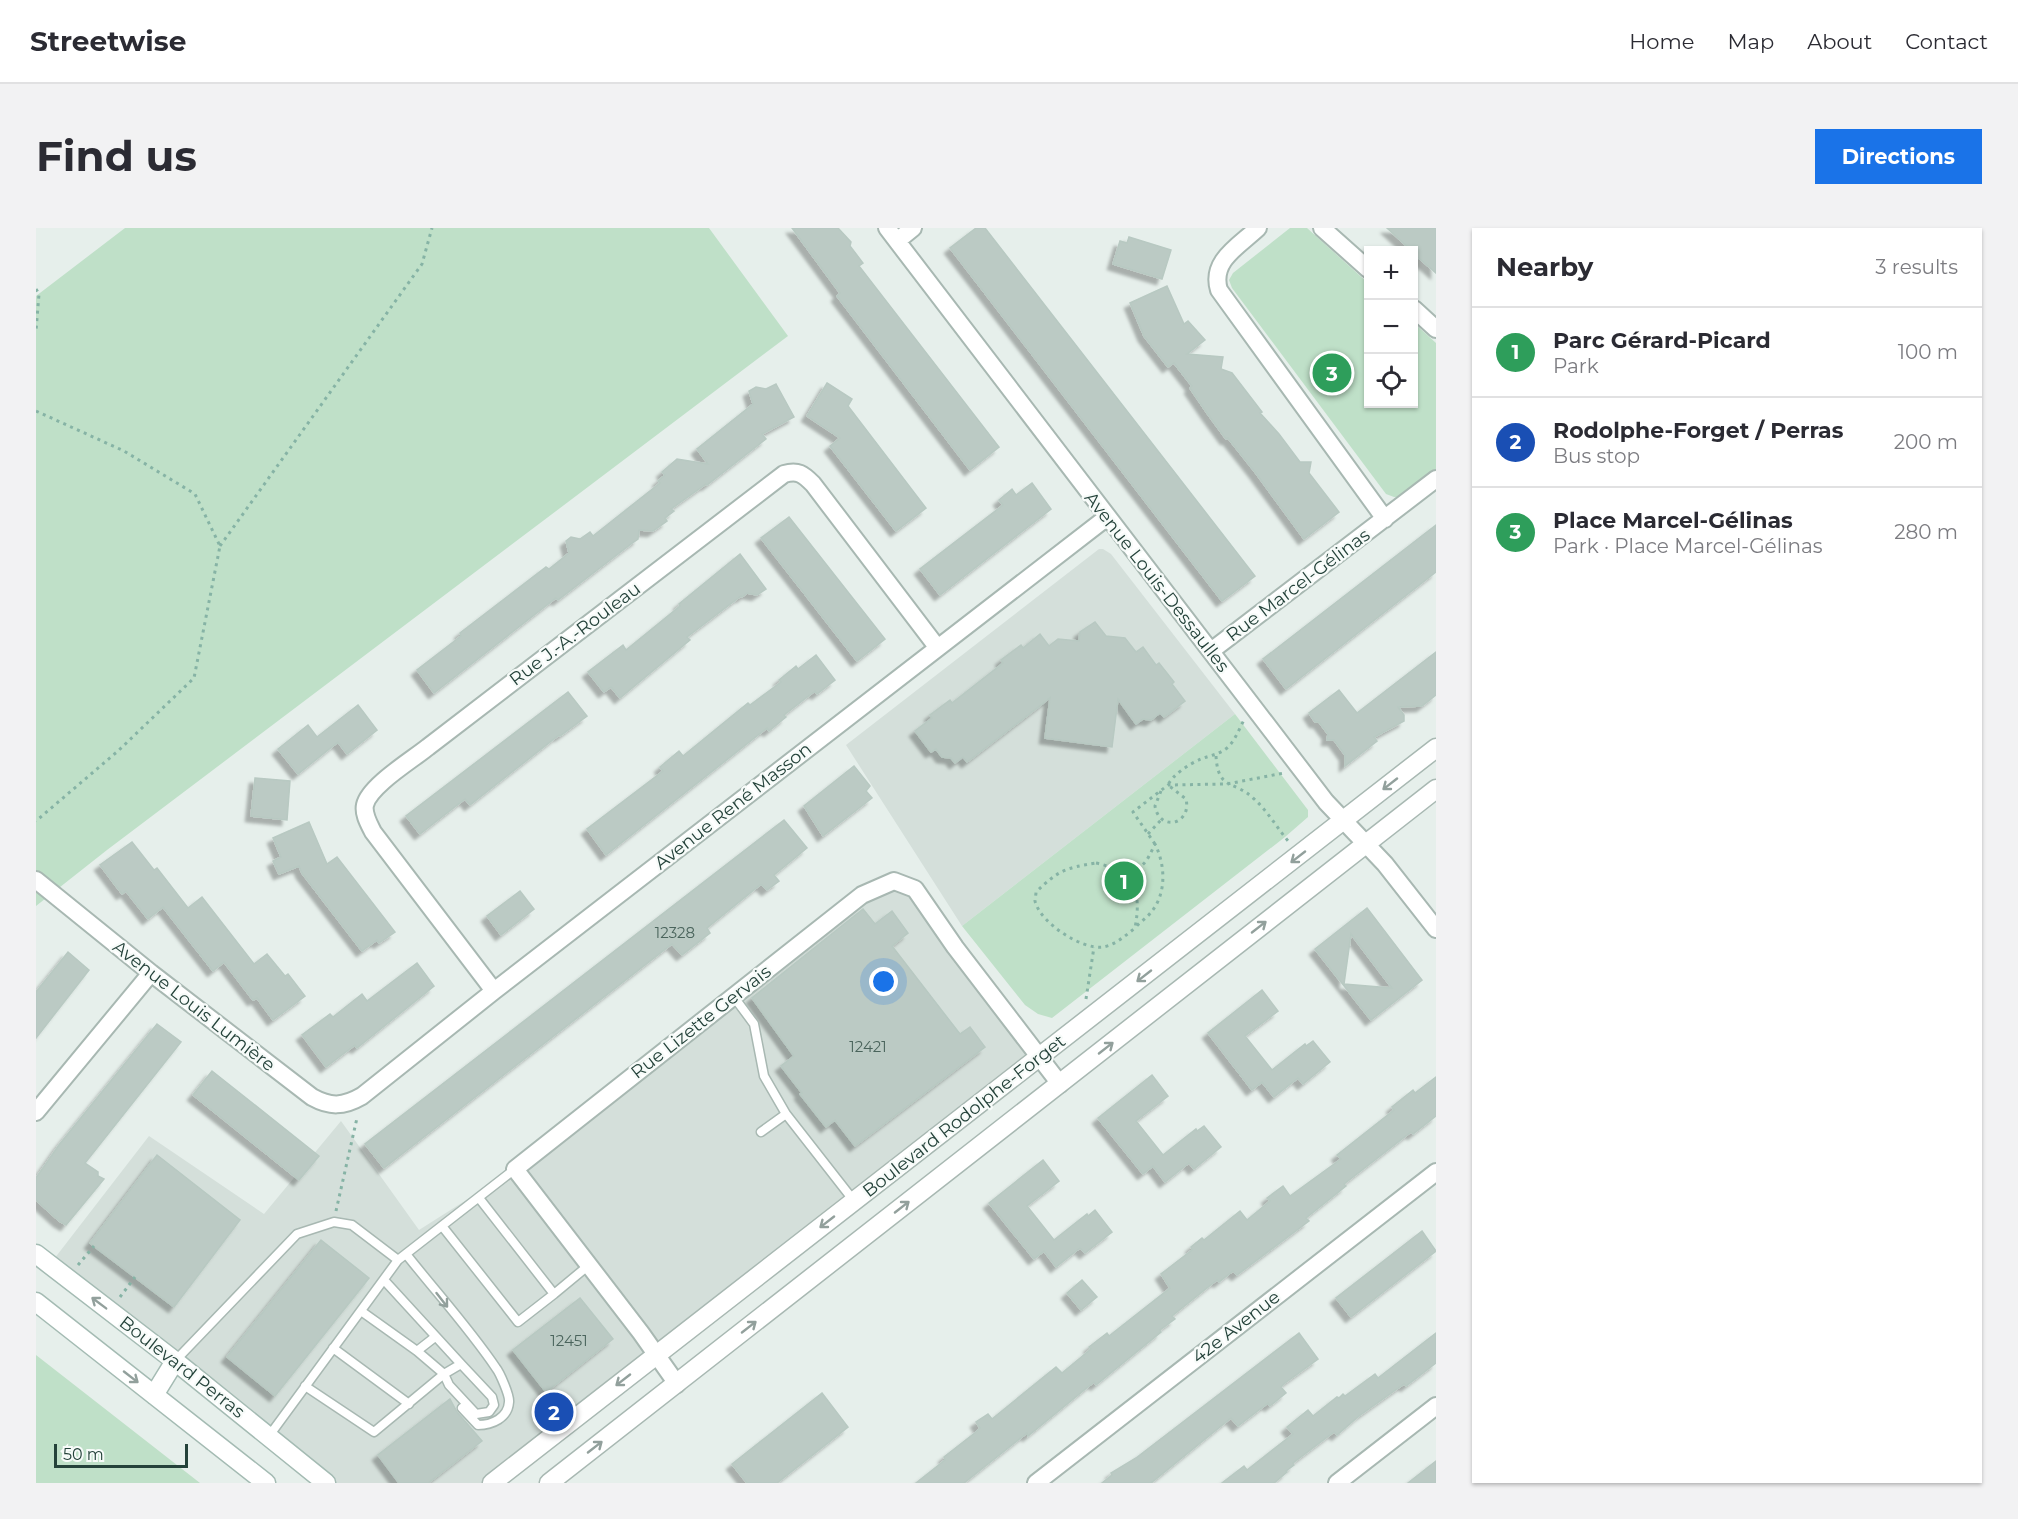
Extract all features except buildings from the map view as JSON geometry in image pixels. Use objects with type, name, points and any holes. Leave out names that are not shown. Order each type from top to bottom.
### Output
[{"type":"street","points":[[892,234],[913,228]]},
{"type":"street","points":[[1258,228],[1222,261],[1215,279],[1219,290],[1385,519]]},
{"type":"street","points":[[1322,228],[1364,265]]},
{"type":"street","name":"Avenue Louis-Dessaulles","points":[[892,234],[1106,518],[1326,802],[1385,864],[1436,929]]},
{"type":"street","points":[[1418,313],[1436,329]]},
{"type":"street","name":"Rue J.-A.-Rouleau","points":[[494,991],[373,832],[366,819],[364,806],[371,792],[428,747],[784,474],[794,471],[804,474],[813,484],[937,647]]},
{"type":"street","name":"Rue Marcel-Gélinas","points":[[1211,651],[1436,479]]},
{"type":"street","name":"Avenue René Masson","points":[[362,1096],[494,991],[1106,518]]},
{"type":"street","name":"Boulevard Rodolphe-Forget","points":[[492,1483],[1436,748]]},
{"type":"street","name":"Boulevard Rodolphe-Forget","points":[[549,1483],[1436,789]]},
{"type":"street","name":"Avenue Louis Lumière","points":[[36,880],[151,973],[312,1097],[325,1104],[337,1106],[350,1103],[362,1096]]},
{"type":"street","name":"Rue Lizette Gervais","points":[[515,1169],[862,895],[894,881],[915,890],[955,947],[1060,1084]]},
{"type":"street","points":[[36,1112],[151,973]]},
{"type":"street","points":[[515,1169],[677,1383]]},
{"type":"street","name":"42e Avenue","points":[[1036,1483],[1436,1172]]},
{"type":"street","name":"Boulevard Perras","points":[[36,1254],[175,1361],[326,1483]]},
{"type":"street","points":[[36,1302],[266,1483]]},
{"type":"street","points":[[154,1395],[175,1361]]},
{"type":"street","points":[[1337,1483],[1436,1406]]},
{"type":"lane","points":[[734,997],[754,1024],[764,1076],[786,1114],[854,1201]]},
{"type":"lane","points":[[761,1132],[786,1114]]},
{"type":"lane","points":[[269,1436],[402,1257],[515,1169]]},
{"type":"lane","points":[[478,1198],[554,1294]]},
{"type":"lane","points":[[175,1361],[297,1234],[334,1222],[352,1225],[402,1257],[498,1370],[510,1401],[506,1412],[498,1421],[478,1425],[449,1393],[449,1385]]},
{"type":"lane","points":[[442,1226],[518,1322],[589,1265]]},
{"type":"lane","points":[[361,1311],[417,1351],[444,1374],[449,1385],[476,1414],[489,1412],[494,1405],[492,1397],[384,1280]]},
{"type":"lane","points":[[417,1351],[435,1337]]},
{"type":"lane","points":[[333,1348],[409,1404]]},
{"type":"lane","points":[[305,1386],[374,1432],[444,1374],[461,1364]]},
{"type":"path","points":[[36,821],[118,751],[194,678],[220,546],[422,264],[432,228]]},
{"type":"path","points":[[36,290],[39,294],[36,331]]},
{"type":"path","points":[[36,411],[124,450],[195,494],[220,546]]},
{"type":"path","points":[[1135,927],[1137,896],[1131,881],[1122,872],[1109,866],[1096,863],[1068,868],[1056,873],[1036,892],[1035,902],[1056,928],[1067,937],[1094,947],[1105,946],[1119,940],[1135,927],[1152,911],[1162,884],[1160,855],[1133,812],[1200,759],[1216,756],[1231,744],[1252,705]]},
{"type":"path","points":[[1216,756],[1220,776],[1227,784],[1253,797],[1299,855]]},
{"type":"path","points":[[1168,785],[1227,784],[1277,775],[1300,768]]},
{"type":"path","points":[[1161,791],[1155,812],[1167,822],[1182,819],[1187,810],[1186,799],[1168,785]]},
{"type":"path","points":[[1148,834],[1161,819]]},
{"type":"path","points":[[1122,872],[1136,870],[1143,865],[1155,844]]},
{"type":"path","points":[[1082,1024],[1094,947]]},
{"type":"path","points":[[334,1222],[362,1096]]},
{"type":"path","points":[[67,1278],[94,1246]]},
{"type":"path","points":[[110,1311],[135,1277]]},
{"type":"shaded area","points":[[1099,549],[1111,554],[1235,714],[962,926],[846,745]]},
{"type":"shaded area","points":[[894,881],[915,889],[1039,1058],[492,1483],[323,1483],[51,1263],[149,1136],[264,1214],[341,1121],[419,1230],[515,1169]]},
{"type":"green space","points":[[125,228],[709,228],[788,336],[36,906],[36,296]]},
{"type":"green space","points":[[1290,228],[1307,228],[1364,279],[1364,408],[1418,408],[1418,327],[1436,343],[1436,469],[1402,497],[1386,494],[1232,288],[1229,280],[1233,273]]},
{"type":"green space","points":[[1235,714],[1308,810],[1308,817],[1052,1018],[1038,1014],[1025,1005],[962,926]]},
{"type":"green space","points":[[36,1355],[200,1483],[36,1483]]},
{"type":"place","name":"Place Marcel-Gélinas","points":[[1332,373]]},
{"type":"place","name":"Parc Gérard-Picard","points":[[1124,881]]},
{"type":"place","name":"Rodolphe-Forget / Perras","points":[[554,1412]]}]
